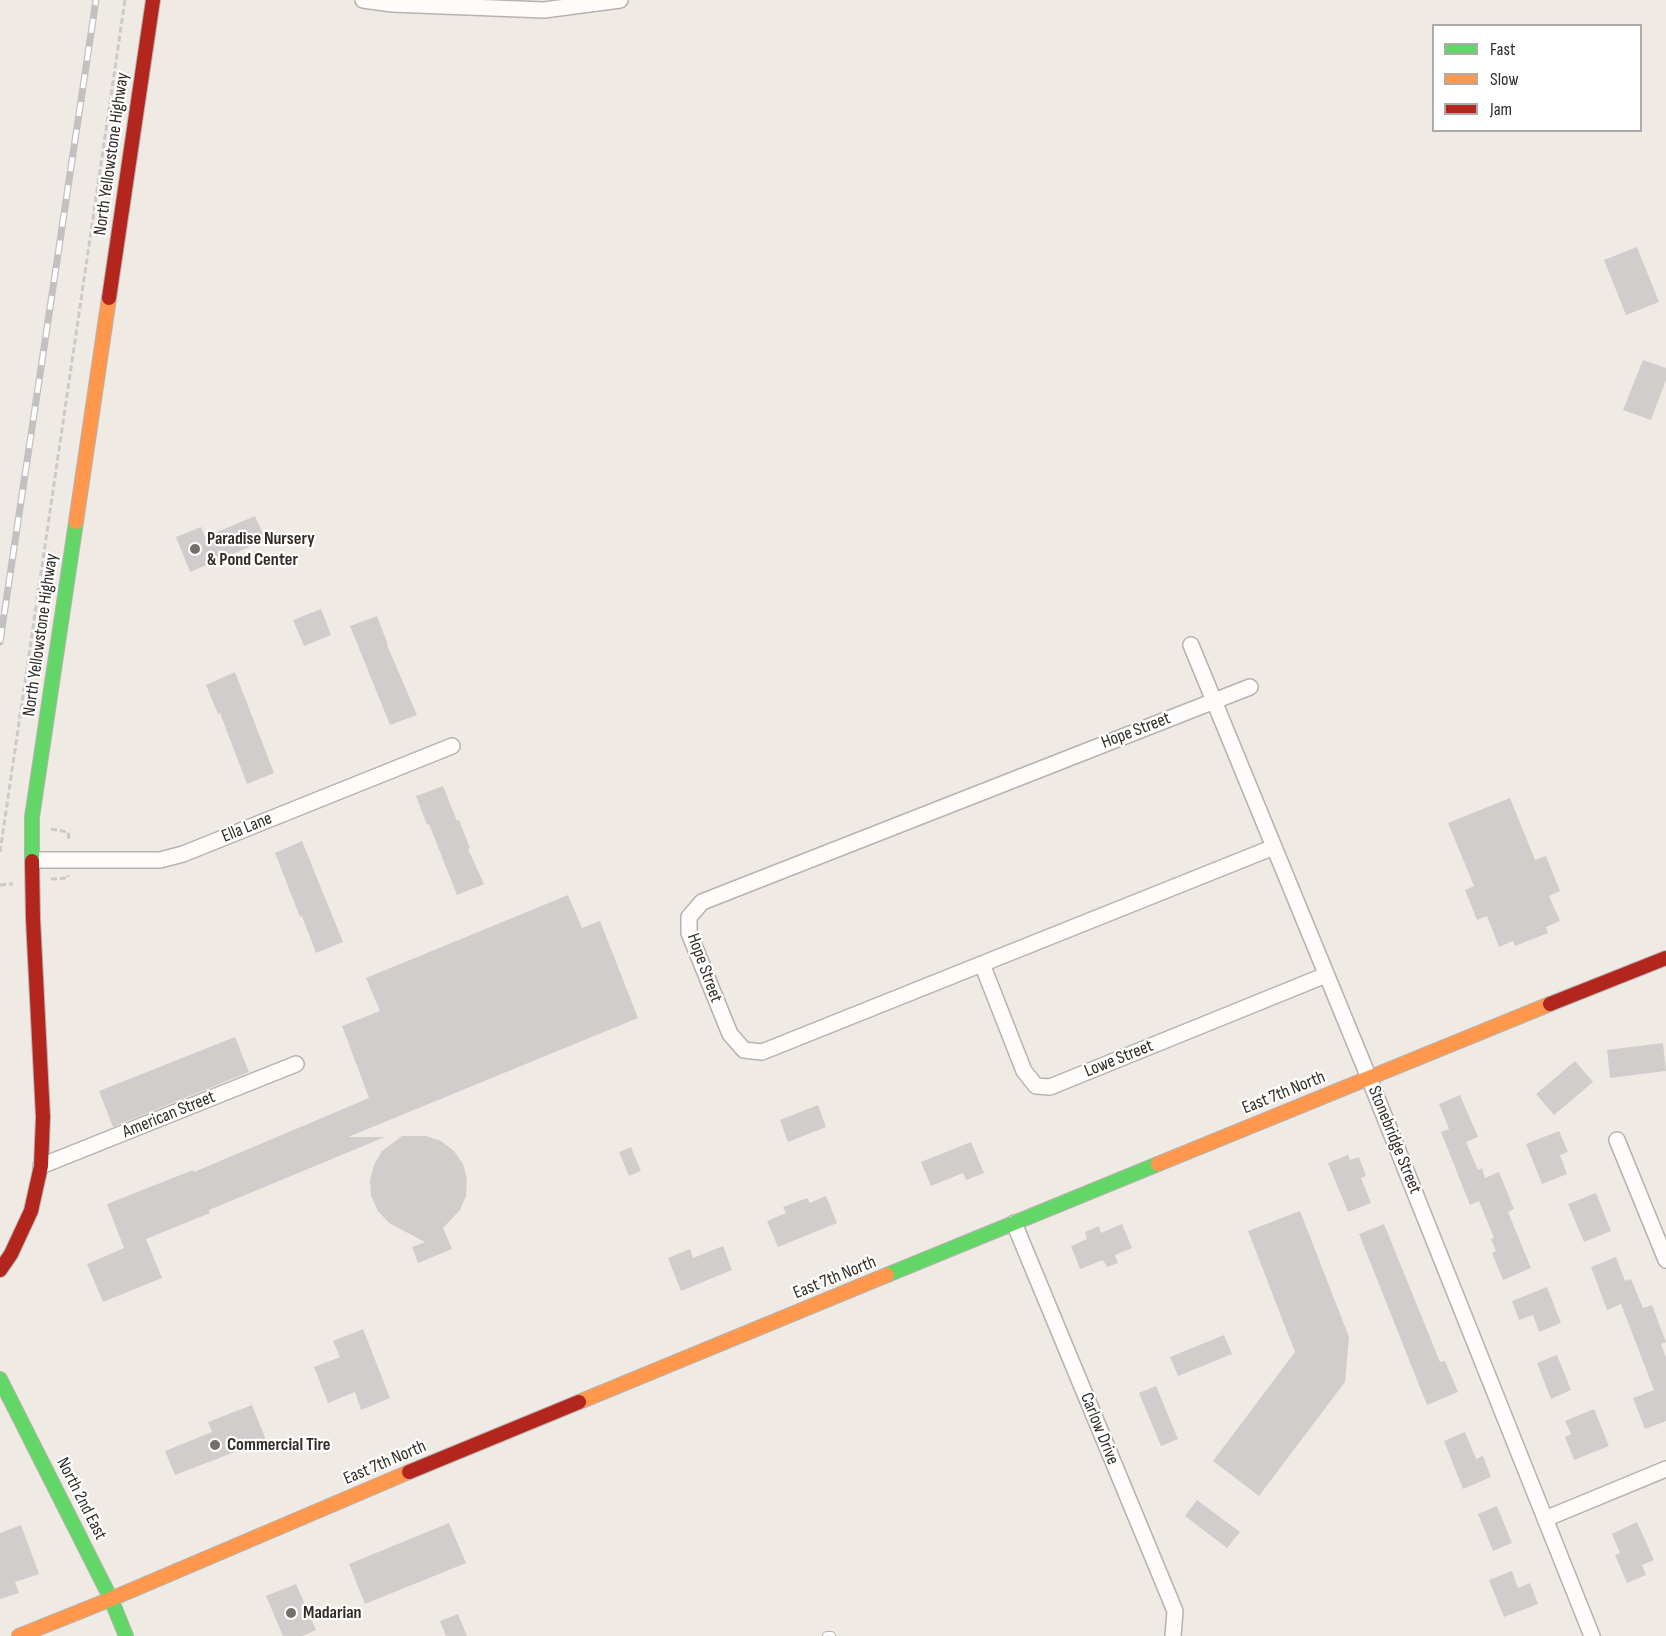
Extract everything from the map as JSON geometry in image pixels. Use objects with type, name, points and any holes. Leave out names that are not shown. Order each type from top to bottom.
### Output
[{"type":"street","name":"North Yellowstone Highway","points":[[0,1270],[11,1254],[31,1211],[41,1166],[43,1117],[34,931],[32,817],[153,0]]},
{"type":"street","points":[[363,0],[544,10],[620,0]]},
{"type":"street","name":"Stonebridge Street","points":[[1191,645],[1369,1078],[1592,1636]]},
{"type":"street","name":"Hope Street","points":[[1250,687],[702,902],[689,917],[689,933],[730,1034],[744,1050],[762,1052],[1274,847]]},
{"type":"street","name":"Ella Lane","points":[[33,860],[160,860],[183,854],[452,746]]},
{"type":"street","name":"East 7th North","points":[[19,1636],[1014,1223],[1666,958]]},
{"type":"street","name":"Lowe Street","points":[[982,964],[1024,1071],[1036,1086],[1050,1087],[1326,975]]},
{"type":"street","name":"American Street","points":[[41,1166],[296,1064]]},
{"type":"street","points":[[1617,1140],[1666,1260]]},
{"type":"street","name":"Carlow Drive","points":[[1014,1223],[1175,1611],[1173,1636]]},
{"type":"street","name":"North 2nd East","points":[[0,1379],[111,1599],[126,1636]]},
{"type":"street","points":[[1545,1519],[1666,1469]]},
{"type":"path","points":[[0,852],[125,0]]},
{"type":"path","points":[[51,830],[68,832],[69,839]]},
{"type":"path","points":[[50,879],[68,878]]},
{"type":"path","points":[[0,885],[17,884]]},
{"type":"building","points":[[1637,247],[1659,302],[1626,315],[1604,260]]},
{"type":"building","points":[[1643,360],[1666,368],[1666,380],[1651,420],[1623,410]]},
{"type":"building","points":[[255,516],[266,540],[190,572],[176,537],[201,527],[205,537]]},
{"type":"building","points":[[321,609],[331,635],[304,646],[293,620]]},
{"type":"building","points":[[377,616],[417,715],[390,725],[350,626]]},
{"type":"building","points":[[235,672],[274,773],[247,784],[220,713],[218,714],[206,685]]},
{"type":"building","points":[[443,786],[484,884],[457,895],[416,796]]},
{"type":"building","points":[[1510,798],[1535,860],[1546,856],[1560,891],[1549,896],[1560,921],[1546,927],[1548,933],[1515,946],[1513,941],[1499,947],[1487,916],[1477,920],[1465,890],[1474,886],[1448,823]]},
{"type":"building","points":[[302,841],[343,942],[316,953],[275,853]]},
{"type":"building","points":[[568,895],[582,928],[600,921],[638,1018],[348,1137],[385,1137],[209,1210],[210,1213],[146,1239],[162,1278],[103,1302],[87,1264],[124,1248],[107,1204],[193,1170],[194,1172],[369,1098],[342,1026],[380,1011],[366,978]]},
{"type":"building","points":[[235,1037],[249,1072],[113,1127],[99,1091]]},
{"type":"building","points":[[1663,1043],[1666,1071],[1610,1078],[1607,1050]]},
{"type":"building","points":[[1575,1061],[1593,1082],[1554,1115],[1536,1094]]},
{"type":"building","points":[[1460,1095],[1478,1137],[1466,1142],[1478,1170],[1482,1168],[1485,1178],[1499,1172],[1514,1209],[1508,1212],[1531,1268],[1503,1280],[1492,1253],[1496,1251],[1491,1239],[1494,1238],[1479,1201],[1470,1205],[1441,1132],[1449,1129],[1439,1104]]},
{"type":"building","points":[[818,1105],[826,1127],[788,1142],[780,1120]]},
{"type":"building","points":[[1559,1131],[1568,1152],[1560,1155],[1567,1174],[1542,1184],[1526,1144]]},
{"type":"building","points":[[402,1136],[426,1136],[441,1141],[454,1151],[463,1164],[467,1179],[466,1196],[460,1210],[443,1228],[452,1249],[418,1263],[412,1247],[425,1242],[389,1223],[378,1211],[371,1196],[370,1180],[374,1165],[382,1151]]},
{"type":"building","points":[[971,1142],[984,1173],[966,1180],[963,1173],[931,1186],[921,1162]]},
{"type":"building","points":[[631,1147],[641,1171],[629,1176],[619,1152]]},
{"type":"building","points":[[1348,1155],[1350,1160],[1359,1157],[1366,1176],[1361,1178],[1371,1203],[1348,1212],[1328,1163]]},
{"type":"building","points":[[1596,1193],[1611,1231],[1584,1242],[1568,1204]]},
{"type":"building","points":[[826,1196],[837,1223],[778,1247],[767,1221],[786,1213],[783,1207],[807,1198],[810,1203]]},
{"type":"building","points":[[1300,1211],[1349,1337],[1345,1382],[1259,1496],[1213,1461],[1295,1352],[1248,1231]]},
{"type":"building","points":[[1122,1224],[1132,1248],[1115,1255],[1118,1263],[1107,1267],[1103,1260],[1080,1269],[1071,1246],[1087,1239],[1085,1232],[1099,1226],[1101,1233]]},
{"type":"building","points":[[1384,1224],[1440,1362],[1445,1361],[1458,1392],[1427,1405],[1359,1234]]},
{"type":"building","points":[[723,1246],[732,1270],[681,1291],[668,1258],[690,1249],[693,1258]]},
{"type":"building","points":[[1616,1257],[1625,1281],[1631,1279],[1643,1308],[1652,1305],[1666,1342],[1661,1344],[1666,1358],[1666,1421],[1645,1429],[1633,1398],[1654,1390],[1621,1304],[1607,1310],[1591,1267]]},
{"type":"building","points":[[1547,1287],[1561,1323],[1539,1332],[1533,1315],[1519,1320],[1512,1301]]},
{"type":"building","points":[[363,1329],[390,1398],[361,1410],[355,1392],[328,1403],[314,1367],[340,1357],[333,1341]]},
{"type":"building","points":[[1224,1335],[1232,1354],[1178,1376],[1170,1357]]},
{"type":"building","points":[[1557,1355],[1571,1390],[1551,1399],[1537,1363]]},
{"type":"building","points":[[1156,1386],[1178,1439],[1161,1446],[1139,1393]]},
{"type":"building","name":"Commercial Tire","points":[[252,1405],[266,1440],[175,1475],[165,1451],[212,1432],[208,1422]]},
{"type":"building","points":[[1594,1409],[1609,1446],[1574,1460],[1565,1437],[1571,1434],[1565,1421]]},
{"type":"building","points":[[1465,1432],[1476,1459],[1483,1456],[1491,1477],[1463,1489],[1444,1441]]},
{"type":"building","points":[[1197,1500],[1240,1532],[1227,1548],[1185,1516]]},
{"type":"building","points":[[1497,1506],[1512,1543],[1493,1551],[1478,1514]]},
{"type":"building","points":[[1637,1522],[1654,1560],[1642,1565],[1646,1575],[1627,1583],[1615,1555],[1620,1553],[1612,1534]]},
{"type":"building","points":[[449,1523],[466,1563],[365,1604],[349,1564]]},
{"type":"building","points":[[21,1525],[39,1574],[15,1582],[19,1593],[0,1599],[0,1533]]},
{"type":"building","points":[[1512,1571],[1518,1588],[1530,1583],[1538,1604],[1504,1617],[1489,1580]]},
{"type":"building","name":"Madarian","points":[[296,1584],[316,1630],[302,1636],[283,1636],[266,1596]]},
{"type":"building","points":[[458,1614],[467,1636],[446,1636],[440,1621]]},
{"type":"railway","points":[[0,642],[96,0]]},
{"type":"traffic: fast","points":[[32,861],[32,817],[76,522]]},
{"type":"traffic: fast","points":[[887,1275],[1158,1164]]},
{"type":"traffic: fast","points":[[0,1379],[111,1599],[126,1636]]},
{"type":"traffic: slow","points":[[76,522],[109,298]]},
{"type":"traffic: slow","points":[[1158,1164],[1550,1004]]},
{"type":"traffic: slow","points":[[579,1402],[887,1275]]},
{"type":"traffic: slow","points":[[19,1636],[409,1472]]},
{"type":"traffic: jam","points":[[109,298],[153,0]]},
{"type":"traffic: jam","points":[[0,1270],[11,1254],[31,1211],[41,1166],[43,1117],[32,861]]},
{"type":"traffic: jam","points":[[1550,1004],[1666,958]]},
{"type":"traffic: jam","points":[[409,1472],[579,1402]]},
{"type":"place","name":"Paradise Nursery & Pond Center","points":[[195,549]]},
{"type":"place","name":"Commercial Tire","points":[[215,1445]]},
{"type":"place","name":"Madarian","points":[[291,1613]]}]
